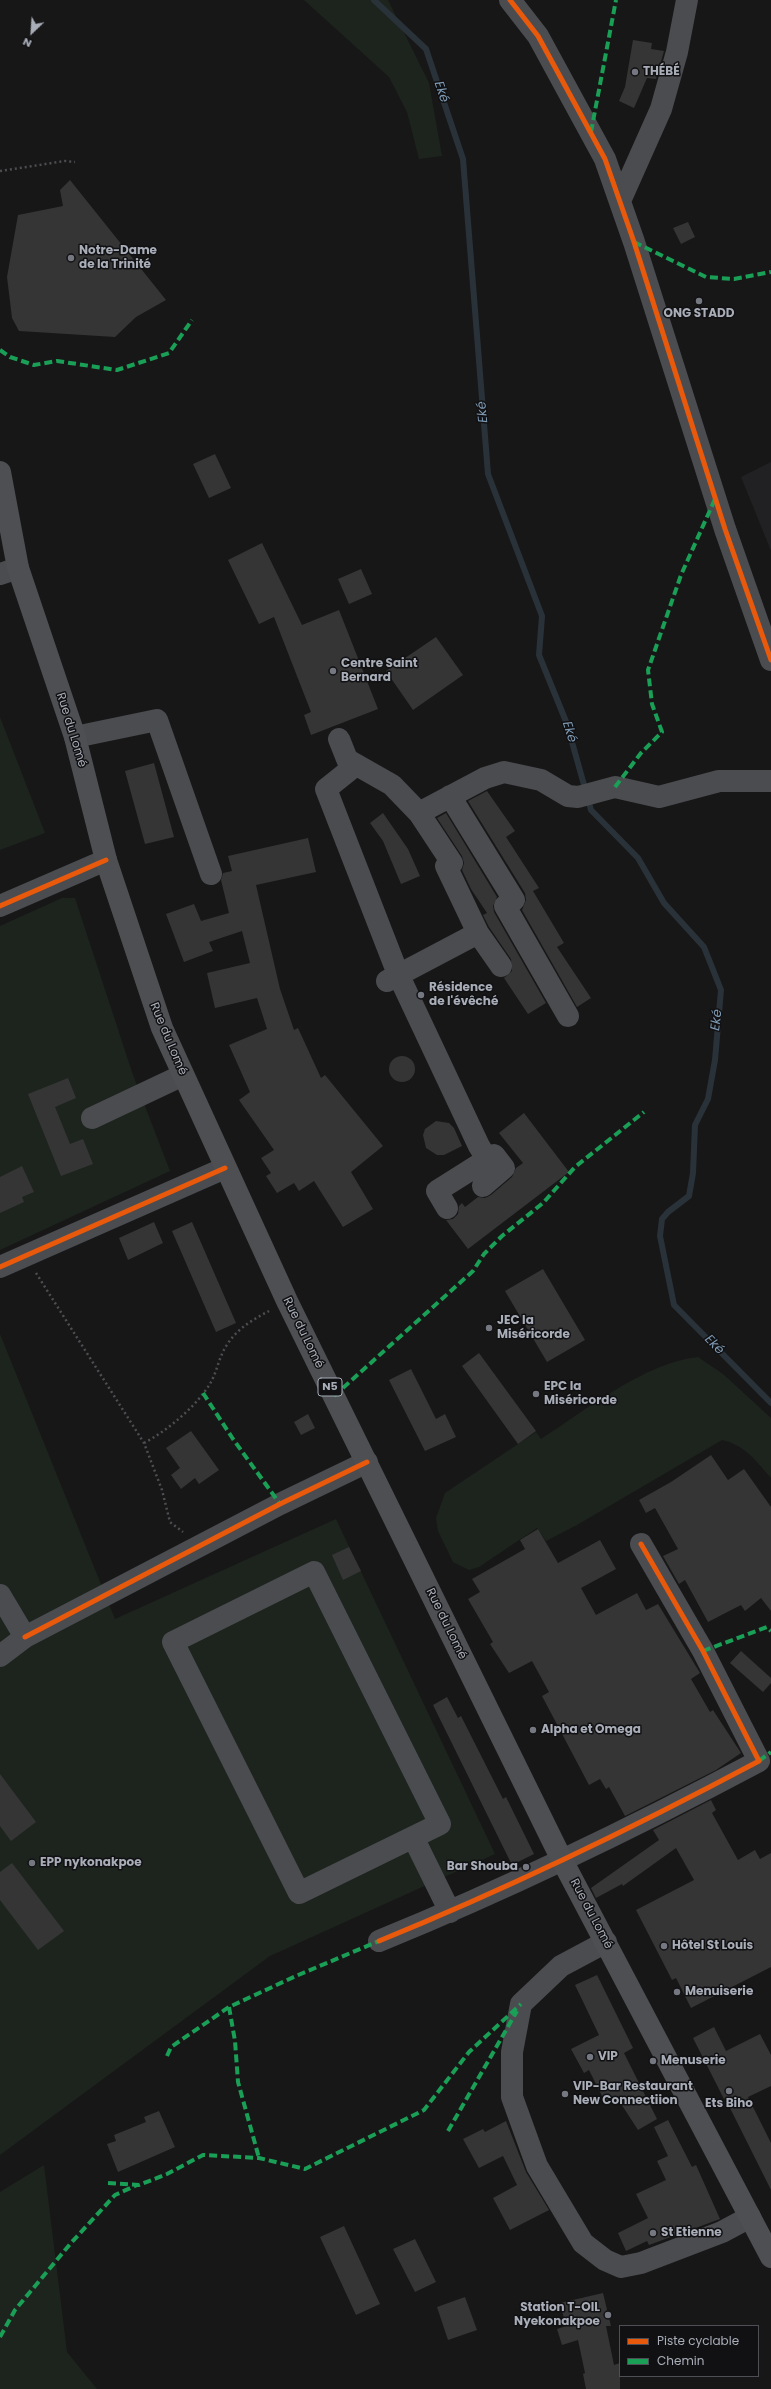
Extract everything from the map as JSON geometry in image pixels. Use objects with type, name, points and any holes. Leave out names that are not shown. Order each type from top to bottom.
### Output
[{"type":"main road","name":"Rue du Lomé","points":[[0,472],[9,571],[75,737],[106,860],[162,1028],[287,1301],[562,1860],[771,2257]]},
{"type":"street","points":[[510,0],[538,36],[605,158],[620,200],[724,529],[771,660]]},
{"type":"street","points":[[620,200],[661,109],[677,52],[687,0]]},
{"type":"street","points":[[75,737],[157,720],[211,874]]},
{"type":"street","points":[[339,739],[351,769],[326,789],[392,977],[487,1159]]},
{"type":"street","points":[[348,760],[392,785],[419,813],[452,863],[446,866],[478,933],[500,966]]},
{"type":"street","points":[[419,813],[486,778],[504,772],[541,780],[568,796],[578,797],[615,787],[659,797],[719,781],[771,781]]},
{"type":"street","points":[[450,796],[514,900],[505,906],[568,1016]]},
{"type":"street","points":[[0,906],[106,860]]},
{"type":"street","points":[[392,977],[478,933]]},
{"type":"street","points":[[92,1118],[184,1075]]},
{"type":"street","points":[[447,1208],[437,1191],[494,1155],[504,1168],[483,1186]]},
{"type":"street","points":[[0,1267],[225,1168]]},
{"type":"street","points":[[0,1656],[25,1636],[367,1462]]},
{"type":"street","points":[[379,1942],[450,1912],[676,1806],[759,1761],[703,1651],[641,1544]]},
{"type":"street","points":[[314,1572],[440,1824],[413,1837],[299,1893],[173,1642],[314,1572]]},
{"type":"street","points":[[0,1595],[25,1636]]},
{"type":"street","points":[[413,1837],[450,1912]]},
{"type":"street","points":[[606,1942],[561,1966],[520,2004],[512,2052],[512,2097],[537,2166],[583,2243],[604,2260],[621,2267],[641,2263],[722,2232],[750,2218]]},
{"type":"path","points":[[0,171],[65,161],[75,162]]},
{"type":"path","points":[[25,1256],[144,1443],[162,1490],[170,1522],[201,1546]]},
{"type":"path","points":[[144,1443],[163,1433],[203,1393],[211,1383],[225,1348],[236,1333],[252,1321],[287,1301]]},
{"type":"shaded area","points":[[304,0],[388,0],[429,83],[442,156],[419,159],[407,112],[389,77]]},
{"type":"shaded area","points":[[771,462],[771,551],[741,477]]},
{"type":"shaded area","points":[[0,717],[45,833],[0,850]]},
{"type":"shaded area","points":[[62,898],[75,898],[133,1075],[170,1171],[0,1250],[0,926]]},
{"type":"shaded area","points":[[0,1334],[115,1619],[336,1519],[495,1854],[270,1956],[0,2155]]},
{"type":"shaded area","points":[[698,1357],[723,1374],[771,1418],[771,1478],[750,1454],[730,1442],[722,1440],[577,1525],[546,1541],[537,1528],[479,1567],[469,1570],[453,1562],[438,1531],[436,1518],[445,1493],[536,1432],[541,1439],[616,1389],[636,1378],[657,1368],[678,1361]]},
{"type":"shaded area","points":[[44,2165],[67,2352],[97,2389],[0,2389],[0,2192]]},
{"type":"building","points":[[633,40],[652,43],[651,49],[664,51],[656,79],[647,78],[634,108],[619,101],[625,87]]},
{"type":"building","name":"Notre-Dame de la Trinité","points":[[70,180],[166,300],[136,317],[115,337],[19,331],[12,318],[7,277],[18,215],[63,206],[60,190]]},
{"type":"building","points":[[688,222],[695,237],[681,244],[673,228]]},
{"type":"building","points":[[215,454],[231,488],[209,498],[193,464]]},
{"type":"building","points":[[262,543],[302,625],[339,610],[378,709],[311,735],[304,715],[311,712],[274,617],[259,624],[228,560]]},
{"type":"building","points":[[361,569],[372,594],[349,604],[338,579]]},
{"type":"building","points":[[436,637],[463,675],[413,710],[386,671]]},
{"type":"building","points":[[154,763],[174,837],[145,844],[125,771]]},
{"type":"building","points":[[487,791],[515,831],[506,837],[539,888],[533,891],[564,943],[557,947],[591,998],[577,1007],[522,910],[526,900],[525,893],[468,801]]},
{"type":"building","points":[[383,813],[408,849],[420,876],[401,884],[383,841],[370,823]]},
{"type":"building","points":[[446,813],[497,897],[493,906],[494,912],[546,1003],[528,1014],[504,978],[512,971],[511,959],[489,927],[483,915],[487,913],[471,889],[462,870],[464,863],[462,856],[437,818]]},
{"type":"building","points":[[308,838],[316,872],[256,885],[280,989],[294,1030],[298,1028],[321,1078],[325,1075],[383,1146],[351,1172],[373,1209],[343,1227],[314,1181],[299,1191],[294,1183],[277,1193],[266,1176],[271,1173],[261,1158],[274,1150],[239,1100],[250,1092],[229,1045],[267,1029],[257,998],[215,1008],[207,973],[250,963],[242,931],[209,942],[213,951],[184,962],[166,914],[194,904],[201,921],[229,913],[221,880],[223,873],[232,871],[228,856]]},
{"type":"building","points":[[402,1056],[411,1060],[415,1069],[411,1078],[402,1082],[393,1078],[389,1069],[393,1060]]},
{"type":"building","points":[[68,1078],[76,1098],[55,1107],[70,1144],[83,1139],[93,1164],[61,1176],[28,1094]]},
{"type":"building","points":[[524,1113],[569,1172],[468,1249],[446,1220],[453,1219],[458,1214],[459,1206],[462,1203],[465,1207],[478,1197],[485,1198],[491,1195],[512,1177],[516,1168],[523,1163],[499,1133]]},
{"type":"building","points":[[436,1121],[449,1123],[454,1128],[462,1146],[444,1155],[437,1155],[426,1148],[423,1135],[425,1129]]},
{"type":"building","points":[[22,1166],[34,1192],[22,1197],[24,1202],[0,1213],[0,1177]]},
{"type":"building","points":[[154,1222],[163,1243],[128,1260],[119,1238]]},
{"type":"building","points":[[192,1222],[236,1323],[216,1332],[172,1231]]},
{"type":"building","points":[[543,1269],[585,1340],[547,1362],[505,1291]]},
{"type":"building","points":[[479,1353],[536,1431],[518,1444],[462,1366]]},
{"type":"building","points":[[411,1369],[436,1419],[445,1414],[456,1437],[425,1451],[389,1380]]},
{"type":"building","points":[[308,1414],[315,1428],[301,1435],[294,1422]]},
{"type":"building","points":[[191,1431],[219,1470],[199,1484],[195,1478],[181,1489],[171,1475],[180,1468],[166,1448]]},
{"type":"building","points":[[711,1455],[728,1480],[744,1469],[771,1507],[771,1611],[761,1598],[745,1611],[741,1605],[708,1622],[685,1580],[679,1584],[663,1556],[678,1549],[655,1508],[646,1513],[639,1500],[671,1482]]},
{"type":"building","points":[[538,1529],[558,1563],[600,1540],[616,1569],[581,1588],[596,1615],[637,1593],[646,1610],[658,1604],[700,1673],[691,1679],[710,1712],[713,1710],[741,1753],[716,1770],[625,1816],[609,1787],[606,1789],[600,1779],[589,1785],[542,1696],[549,1692],[532,1661],[509,1673],[490,1644],[493,1642],[468,1599],[480,1592],[472,1579],[525,1549],[520,1540]]},
{"type":"building","points":[[349,1547],[361,1571],[343,1580],[332,1555]]},
{"type":"building","points":[[741,1651],[771,1678],[771,1683],[763,1692],[730,1663]]},
{"type":"building","points":[[447,1697],[458,1718],[461,1716],[503,1799],[506,1797],[534,1854],[512,1865],[433,1705]]},
{"type":"building","points":[[0,1774],[36,1822],[11,1841],[0,1826]]},
{"type":"building","points":[[711,1800],[716,1810],[712,1813],[738,1860],[755,1850],[760,1859],[771,1853],[771,1967],[691,2008],[676,1978],[672,1980],[636,1910],[694,1880],[676,1848],[623,1886],[622,1884],[596,1898],[591,1888],[659,1840],[653,1830]]},
{"type":"building","points":[[12,1863],[64,1931],[38,1950],[0,1900],[0,1872]]},
{"type":"building","points":[[597,1975],[633,2048],[624,2053],[657,2119],[638,2130],[616,2096],[605,2102],[589,2070],[584,2073],[571,2049],[599,2035],[575,1985]]},
{"type":"building","points":[[714,2027],[726,2051],[760,2034],[771,2055],[771,2086],[748,2097],[771,2143],[771,2190],[693,2038]]},
{"type":"building","points":[[159,2111],[175,2147],[118,2172],[107,2144],[116,2141],[114,2135],[146,2122],[144,2117]]},
{"type":"building","points":[[668,2120],[692,2167],[696,2165],[720,2219],[649,2245],[647,2241],[626,2251],[618,2233],[648,2218],[636,2194],[666,2180],[657,2161],[668,2156],[654,2127]]},
{"type":"building","points":[[506,2121],[526,2172],[549,2210],[510,2230],[493,2198],[517,2185],[503,2156],[479,2168],[463,2139],[483,2129],[485,2132]]},
{"type":"building","points":[[344,2226],[380,2304],[356,2315],[320,2237]]},
{"type":"building","points":[[415,2239],[436,2282],[415,2292],[393,2249]]},
{"type":"building","points":[[603,2293],[611,2326],[606,2326],[614,2365],[619,2363],[620,2389],[586,2389],[583,2374],[585,2373],[578,2340],[562,2345],[557,2329],[566,2326],[560,2303]]},
{"type":"building","points":[[465,2297],[477,2330],[448,2340],[437,2307]]},
{"type":"waterway","name":"Eké","points":[[374,0],[426,49],[463,159],[488,474],[542,616],[539,655],[567,724],[591,810],[638,858],[664,903],[704,947],[721,990],[715,1060],[708,1099],[695,1125],[693,1173],[689,1196],[668,1212],[662,1219],[660,1236],[674,1305],[771,1403]]},
{"type":"marked path","points":[[591,132],[616,0]]},
{"type":"marked path","points":[[634,242],[706,277],[734,279],[771,272]]},
{"type":"marked path","points":[[0,350],[10,357],[34,365],[57,361],[117,370],[169,353],[192,320]]},
{"type":"marked path","points":[[615,787],[641,753],[662,732],[652,704],[648,670],[681,575],[715,499]]},
{"type":"marked path","points":[[334,1396],[473,1271],[484,1254],[502,1236],[543,1203],[575,1167],[644,1112]]},
{"type":"marked path","points":[[203,1393],[233,1439],[280,1504]]},
{"type":"marked path","points":[[703,1651],[767,1627],[771,1631]]},
{"type":"marked path","points":[[759,1761],[771,1752]]},
{"type":"marked path","points":[[167,2056],[171,2047],[229,2007],[296,1976],[379,1941]]},
{"type":"marked path","points":[[108,2183],[139,2185],[167,2174],[203,2155],[259,2158],[305,2169],[424,2110],[469,2052],[521,2004]]},
{"type":"marked path","points":[[229,2007],[235,2041],[238,2082],[259,2158]]},
{"type":"marked path","points":[[448,2131],[517,2011]]},
{"type":"marked path","points":[[0,2337],[15,2310],[71,2243],[115,2195],[137,2185]]},
{"type":"cycle path","points":[[510,0],[538,36],[605,159],[634,242],[725,529],[771,660]]},
{"type":"cycle path","points":[[0,906],[106,860]]},
{"type":"cycle path","points":[[0,1267],[225,1168]]},
{"type":"cycle path","points":[[25,1637],[280,1504],[367,1462]]},
{"type":"cycle path","points":[[379,1941],[476,1900],[571,1856],[666,1810],[759,1761],[703,1651],[641,1544]]},
{"type":"place","name":"THÉBÉ","points":[[635,72]]},
{"type":"place","name":"Notre-Dame de la Trinité","points":[[71,258]]},
{"type":"place","name":"ONG STADD","points":[[699,301]]},
{"type":"place","name":"Centre Saint Bernard","points":[[333,671]]},
{"type":"place","name":"Résidence de l'évêché","points":[[421,995]]},
{"type":"place","name":"JEC la Miséricorde","points":[[489,1328]]},
{"type":"place","name":"EPC la Miséricorde","points":[[536,1394]]},
{"type":"place","name":"Alpha et Omega","points":[[533,1730]]},
{"type":"place","name":"EPP nykonakpoe","points":[[32,1863]]},
{"type":"place","name":"Bar Shouba","points":[[526,1867]]},
{"type":"place","name":"Hôtel St Louis","points":[[664,1946]]},
{"type":"place","name":"Menuiserie","points":[[677,1992]]},
{"type":"place","name":"VIP","points":[[590,2057]]},
{"type":"place","name":"Menuserie","points":[[653,2061]]},
{"type":"place","name":"Ets Biho","points":[[729,2091]]},
{"type":"place","name":"VIP-Bar Restaurant New Connectiion","points":[[565,2094]]},
{"type":"place","name":"St Etienne","points":[[653,2233]]},
{"type":"place","name":"Station T-OIL Nyekonakpoe","points":[[608,2315]]}]
